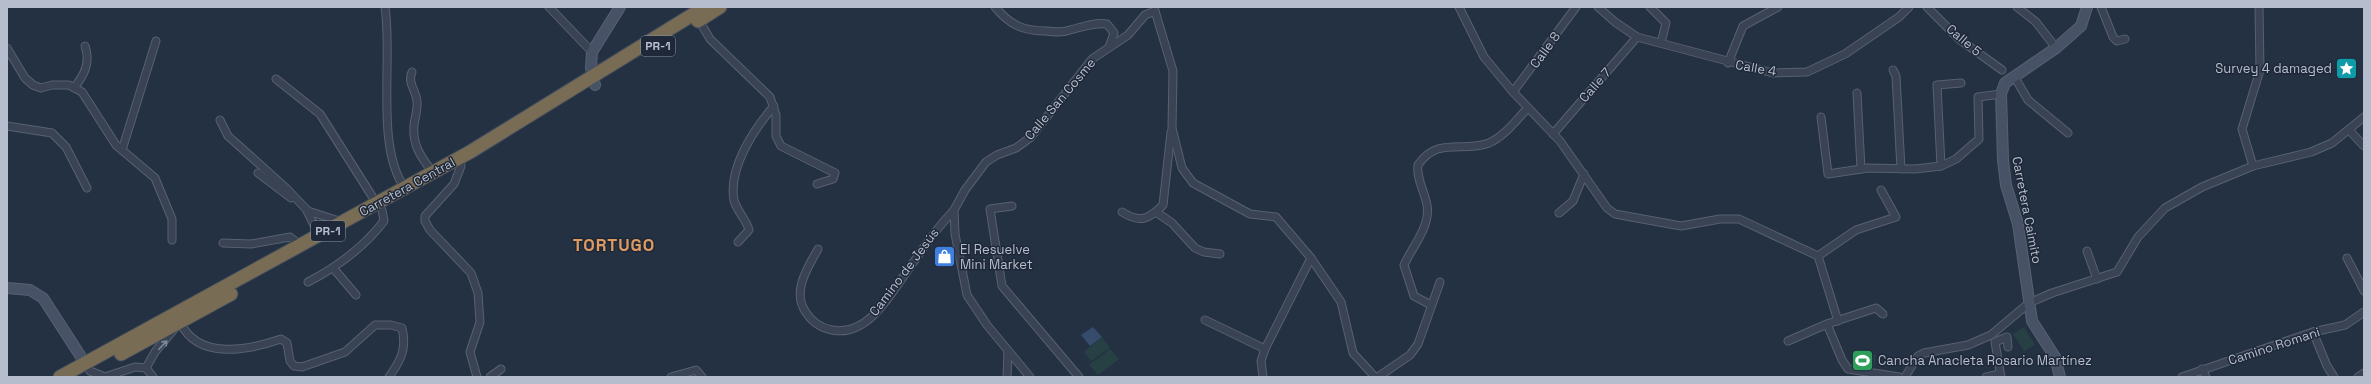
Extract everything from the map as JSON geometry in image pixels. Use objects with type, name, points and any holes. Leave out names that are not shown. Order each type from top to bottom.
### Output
[{"type":"highway","name":"Carretera Central","points":[[594,81],[705,7]]},
{"type":"highway","name":"Carretera Central","points":[[60,377],[87,367],[180,322],[459,162],[720,7]]},
{"type":"highway","name":"Carretera Central","points":[[78,377],[87,367],[319,235],[344,222],[380,207],[405,188],[432,173],[459,162]]},
{"type":"street","points":[[385,7],[388,43],[387,135],[396,177],[405,188]]},
{"type":"street","points":[[549,7],[592,52]]},
{"type":"street","points":[[594,81],[591,61],[592,52],[620,7]]},
{"type":"street","points":[[995,7],[1010,23],[1032,31],[1063,32],[1100,23],[1107,24],[1114,33],[1109,48]]},
{"type":"street","points":[[1460,7],[1484,57],[1513,92],[1553,134],[1584,174],[1607,208],[1615,214],[1681,226],[1720,218],[1739,219],[1818,256],[1838,321]]},
{"type":"street","name":"Calle 8","points":[[1513,92],[1576,7]]},
{"type":"street","name":"Calle 4","points":[[1598,7],[1614,22],[1638,37],[1773,73],[1807,72],[1844,54],[1898,17],[1909,7]]},
{"type":"street","points":[[1650,7],[1666,23],[1661,43]]},
{"type":"street","points":[[1728,62],[1743,26],[1778,7]]},
{"type":"street","name":"Calle 5","points":[[1927,7],[1959,39],[2002,70]]},
{"type":"street","points":[[2017,7],[2036,22],[2056,48]]},
{"type":"street","points":[[1821,117],[1828,174],[1861,169],[1901,169],[1941,166],[1956,159],[1978,139],[1978,97],[2001,94],[2005,83],[2056,48],[2081,26],[2086,7]]},
{"type":"street","points":[[2101,7],[2113,37],[2118,41],[2125,39]]},
{"type":"street","points":[[2253,166],[2242,129],[2260,70],[2259,7]]},
{"type":"street","points":[[1122,212],[1133,219],[1144,219],[1156,212],[1163,205],[1172,128],[1173,72],[1156,9]]},
{"type":"street","name":"Calle San Cosme","points":[[954,210],[965,190],[986,162],[997,155],[1016,148],[1031,137],[1092,59],[1128,35],[1144,15],[1156,9]]},
{"type":"street","points":[[699,20],[710,40],[770,97],[774,106],[776,136],[781,146],[835,173],[833,179],[817,184]]},
{"type":"street","name":"Calle 7","points":[[1553,134],[1638,37]]},
{"type":"street","points":[[122,150],[156,41]]},
{"type":"street","points":[[74,88],[83,77],[87,65],[88,54],[85,46]]},
{"type":"street","points":[[8,54],[25,78],[33,85],[40,88],[52,85],[69,84],[82,92],[116,144],[156,178],[172,219],[172,240]]},
{"type":"street","points":[[1893,70],[1896,76],[1901,169]]},
{"type":"street","points":[[412,72],[409,80],[417,98],[418,109],[414,141],[420,155],[432,173]]},
{"type":"street","points":[[2014,76],[2028,100],[2068,133]]},
{"type":"street","points":[[276,79],[320,114],[380,207],[384,221],[334,269],[308,282]]},
{"type":"street","points":[[1941,166],[1937,85],[1961,83]]},
{"type":"street","points":[[1858,93],[1861,169]]},
{"type":"street","name":"Carretera Caimito","points":[[2001,94],[2003,160],[2006,185],[2018,224],[2032,321],[2055,357],[2060,377]]},
{"type":"street","points":[[738,242],[749,230],[734,201],[733,181],[752,134],[774,106]]},
{"type":"street","points":[[1431,305],[1414,296],[1404,266],[1413,245],[1424,232],[1428,215],[1418,165],[1426,156],[1441,147],[1468,146],[1489,143],[1504,134],[1528,108]]},
{"type":"street","points":[[1904,377],[1918,356],[1968,345],[1991,336],[2029,303],[2117,272],[2138,237],[2165,208],[2202,187],[2253,166],[2311,152],[2332,144],[2364,117]]},
{"type":"street","points":[[220,120],[228,136],[286,188],[308,211],[319,235]]},
{"type":"street","points":[[7,126],[11,128],[37,129],[52,133],[66,147],[86,188]]},
{"type":"street","points":[[1172,128],[1182,168],[1193,183],[1250,214],[1276,217],[1311,258],[1341,302],[1353,353],[1377,377],[1410,355],[1418,344],[1440,282]]},
{"type":"street","points":[[2349,130],[2364,146]]},
{"type":"street","points":[[459,162],[454,184],[425,216],[425,221],[430,230],[471,274],[478,292],[480,322],[470,352],[478,377]]},
{"type":"street","points":[[258,173],[308,211],[344,222]]},
{"type":"street","points":[[1559,213],[1573,201],[1584,174]]},
{"type":"street","points":[[1818,256],[1856,230],[1896,217],[1880,190]]},
{"type":"street","points":[[1012,206],[990,209],[1002,286],[1079,377]]},
{"type":"street","points":[[954,210],[955,234],[967,294],[987,325],[1030,377]]},
{"type":"street","name":"Camino de Jesús","points":[[818,249],[802,283],[801,298],[804,309],[812,320],[827,329],[841,332],[864,323],[878,311],[937,229],[954,210]]},
{"type":"street","points":[[1156,212],[1172,223],[1195,248],[1204,252],[1220,254]]},
{"type":"street","points":[[222,243],[251,244],[290,237],[300,246]]},
{"type":"street","points":[[2087,251],[2097,279]]},
{"type":"street","points":[[1263,377],[1261,361],[1265,349],[1311,258]]},
{"type":"street","points":[[2347,258],[2364,291]]},
{"type":"street","points":[[334,269],[356,295]]},
{"type":"street","points":[[7,288],[30,290],[43,298],[87,367],[105,377],[135,367],[146,368],[153,377]]},
{"type":"street","points":[[1788,341],[1827,324],[1876,308],[1883,314]]},
{"type":"street","name":"Camino Romani","points":[[2182,377],[2313,332],[2345,324],[2364,312]]},
{"type":"street","points":[[1205,320],[1265,349]]},
{"type":"street","points":[[146,368],[155,352],[180,322],[187,336],[195,340],[228,350],[257,348],[281,339],[287,344],[290,361],[294,366],[302,367],[345,352],[375,325],[400,326],[404,334],[404,350],[402,358],[389,377]]},
{"type":"street","points":[[1827,324],[1842,360],[1848,369],[1899,377]]},
{"type":"street","points":[[2313,332],[2327,366],[2334,377]]},
{"type":"street","points":[[1986,377],[2000,376],[1995,342],[2007,337],[2008,347]]},
{"type":"street","points":[[1007,377],[1008,351]]},
{"type":"street","points":[[490,377],[502,369]]},
{"type":"street","points":[[2202,369],[2206,377]]},
{"type":"street","points":[[671,377],[690,370],[696,370],[702,377]]},
{"type":"street","points":[[2358,377],[2364,373]]},
{"type":"green space","points":[[2024,327],[2035,345],[2024,351],[2013,334]]},
{"type":"green space","points":[[1102,337],[1110,348],[1091,361],[1084,352]]},
{"type":"green space","points":[[1110,349],[1119,359],[1098,375],[1089,365]]},
{"type":"green space","name":"Cancha Anacleta Rosario Martínez","points":[[1853,352],[1876,355],[1874,369],[1851,365]]},
{"type":"water","points":[[1093,327],[1102,337],[1090,346],[1081,335]]},
{"type":"place","name":"Survey 4 damaged","points":[[2347,68]]},
{"type":"place","name":"El Resuelve Mini Market","points":[[945,256]]},
{"type":"place","name":"Cancha Anacleta Rosario Martínez","points":[[1863,360]]},
{"type":"district","name":"TORTUGO","points":[[614,245]]}]
